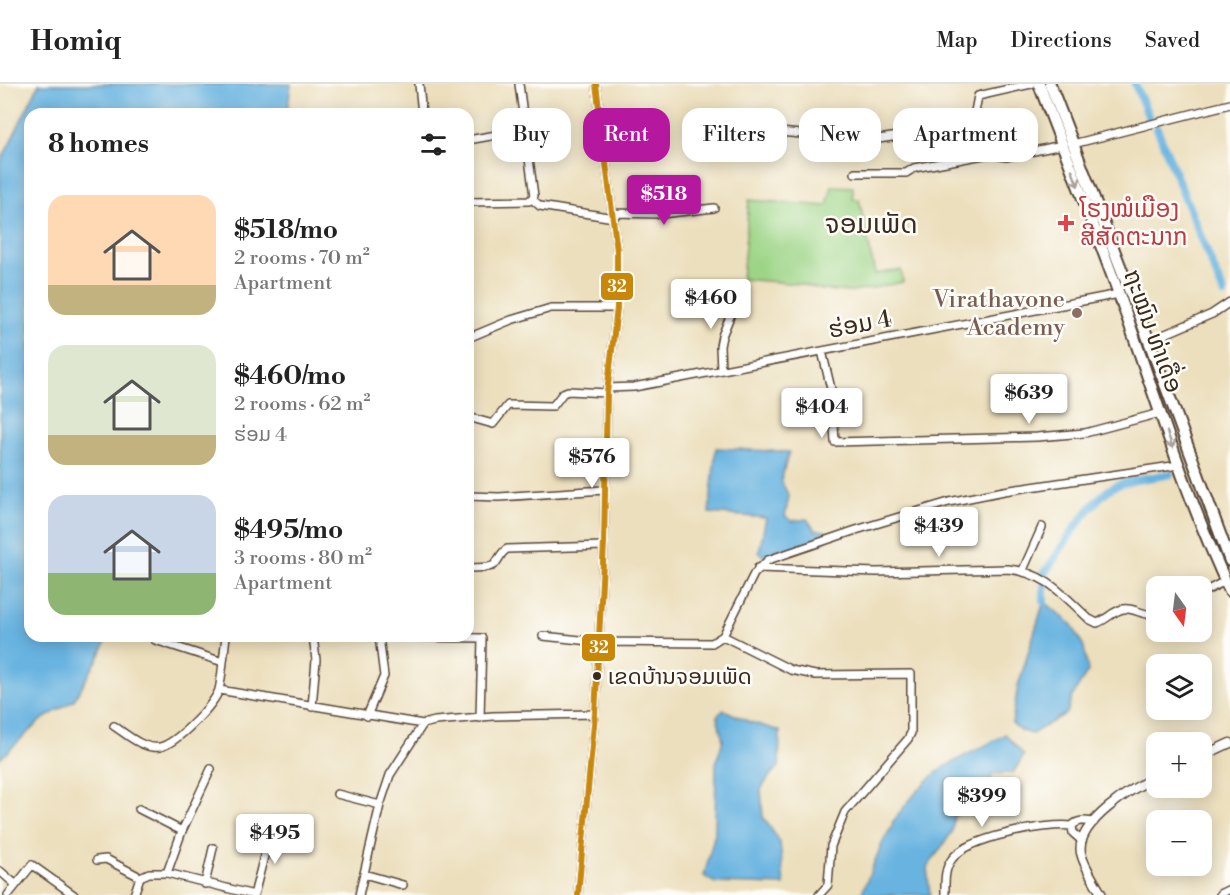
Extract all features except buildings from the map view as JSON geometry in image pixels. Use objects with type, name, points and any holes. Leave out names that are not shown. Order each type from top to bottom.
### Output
[{"type":"main road","name":"ຖະໝົນ ທ່າເດື່ອ","points":[[1038,84],[1067,145],[1124,293],[1160,413],[1228,586]]},
{"type":"main road","name":"ຖະໝົນ ທ່າເດື່ອ","points":[[1050,84],[1067,145]]},
{"type":"main road","name":"ຖະໝົນ ທ່າເດື່ອ","points":[[1124,293],[1149,341],[1229,558]]},
{"type":"street","points":[[419,84],[421,108]]},
{"type":"street","points":[[519,84],[522,108]]},
{"type":"street","points":[[578,895],[595,714],[604,546],[607,391],[617,308],[617,251],[596,84]]},
{"type":"street","points":[[787,133],[863,140],[927,132],[973,122],[978,96],[1031,84]]},
{"type":"street","points":[[855,173],[906,173],[914,168],[989,154],[1006,157],[1067,145],[1230,104]]},
{"type":"street","points":[[474,139],[492,136]]},
{"type":"street","points":[[529,162],[534,196],[532,199]]},
{"type":"street","points":[[532,199],[540,206],[613,216],[661,214],[714,207]]},
{"type":"street","points":[[474,202],[529,201],[532,199]]},
{"type":"street","name":"ຮ່ອມ 4","points":[[474,419],[493,424],[508,405],[553,406],[563,393],[568,391],[607,391],[634,387],[1124,293]]},
{"type":"street","points":[[721,370],[722,336],[738,297]]},
{"type":"street","points":[[1149,341],[1212,314],[1230,302]]},
{"type":"street","points":[[474,335],[511,320],[551,308],[617,308]]},
{"type":"street","points":[[822,351],[832,393],[835,442],[1037,437],[1085,433],[1160,413]]},
{"type":"street","points":[[543,636],[599,642],[712,642],[723,636],[758,568],[768,560],[949,502],[1004,491],[1179,465]]},
{"type":"street","points":[[474,496],[499,497],[604,490]]},
{"type":"street","points":[[1023,570],[1042,527]]},
{"type":"street","points":[[474,568],[491,567],[501,553],[507,549],[604,546]]},
{"type":"street","points":[[758,568],[876,572],[1008,568],[1023,570],[1045,579],[1089,619],[1097,622],[1123,609],[1132,609],[1146,614]]},
{"type":"street","points":[[1212,590],[1228,586]]},
{"type":"street","points":[[723,636],[791,670],[815,675],[911,674],[911,733],[845,812],[831,846],[828,885],[819,895]]},
{"type":"street","points":[[474,638],[482,638],[480,718]]},
{"type":"street","points":[[161,642],[223,662]]},
{"type":"street","points":[[114,726],[142,744],[159,747],[171,741],[210,705],[219,690],[225,642]]},
{"type":"street","points":[[312,706],[316,660],[314,642]]},
{"type":"street","points":[[367,716],[384,676],[380,642]]},
{"type":"street","points":[[219,690],[423,724],[480,718],[595,714]]},
{"type":"street","points":[[359,895],[380,805],[390,775],[423,724]]},
{"type":"street","points":[[1212,751],[1230,743]]},
{"type":"street","points":[[167,873],[182,831],[211,769]]},
{"type":"street","points":[[1102,895],[1081,854],[1082,841],[1094,822],[1124,794],[1146,782]]},
{"type":"street","points":[[337,794],[380,805]]},
{"type":"street","points":[[138,809],[182,831]]},
{"type":"street","points":[[945,895],[945,874],[952,858],[968,846],[1001,835],[1031,829],[1060,825],[1072,826],[1082,821],[1094,822]]},
{"type":"street","points":[[1072,826],[1073,833],[1082,841]]},
{"type":"street","points":[[134,895],[140,877],[149,873],[167,873],[254,895],[271,829]]},
{"type":"street","points":[[204,884],[213,848]]},
{"type":"street","points":[[97,860],[106,859],[140,877]]},
{"type":"street","points":[[8,895],[33,865],[74,895]]},
{"type":"street","points":[[0,872],[15,884]]},
{"type":"street","points":[[364,874],[403,885]]},
{"type":"street","points":[[1220,894],[1230,889]]},
{"type":"green space","points":[[832,186],[853,187],[853,199],[859,199],[875,274],[901,270],[903,282],[853,292],[742,279],[749,200],[827,206]]},
{"type":"water","points":[[39,84],[291,84],[288,108],[27,108]]},
{"type":"water","points":[[24,114],[24,642],[105,642],[74,700],[40,721],[0,759],[0,163]]},
{"type":"water","points":[[716,448],[789,452],[781,481],[789,496],[785,516],[792,521],[807,519],[815,530],[826,531],[826,541],[789,551],[779,549],[763,556],[759,552],[766,518],[709,513]]},
{"type":"water","points":[[1044,601],[1072,625],[1084,647],[1088,671],[1073,695],[1067,713],[1032,734],[1021,731],[1012,723],[1018,686]]},
{"type":"water","points":[[724,710],[750,722],[780,731],[779,767],[761,789],[763,817],[780,842],[784,885],[715,883],[704,876],[715,833],[716,763],[723,740],[717,716]]},
{"type":"water","points":[[1005,734],[1024,755],[1013,773],[991,774],[993,794],[954,816],[952,832],[927,868],[930,895],[861,895],[892,823],[917,791],[943,768]]},
{"type":"waterway","points":[[1135,84],[1150,120]]},
{"type":"waterway","points":[[1157,128],[1224,294]]},
{"type":"waterway","points":[[1044,574],[1076,526],[1106,492],[1127,482],[1170,474]]},
{"type":"waterway","points":[[1044,585],[1044,601]]},
{"type":"transit line","name":"32","points":[[578,895],[595,714],[604,543],[607,393],[617,308],[617,251],[596,84]]},
{"type":"place","name":"ໂຮງໝໍເມືອງ ສີສັດຕະນາກ","points":[[1066,223]]},
{"type":"place","name":"Virathavone Academy","points":[[1077,313]]},
{"type":"place","name":"ເຂດບ້ານຈອມເພັດ","points":[[597,676]]},
{"type":"district","name":"ຈອມເພັດ","points":[[871,224]]}]
